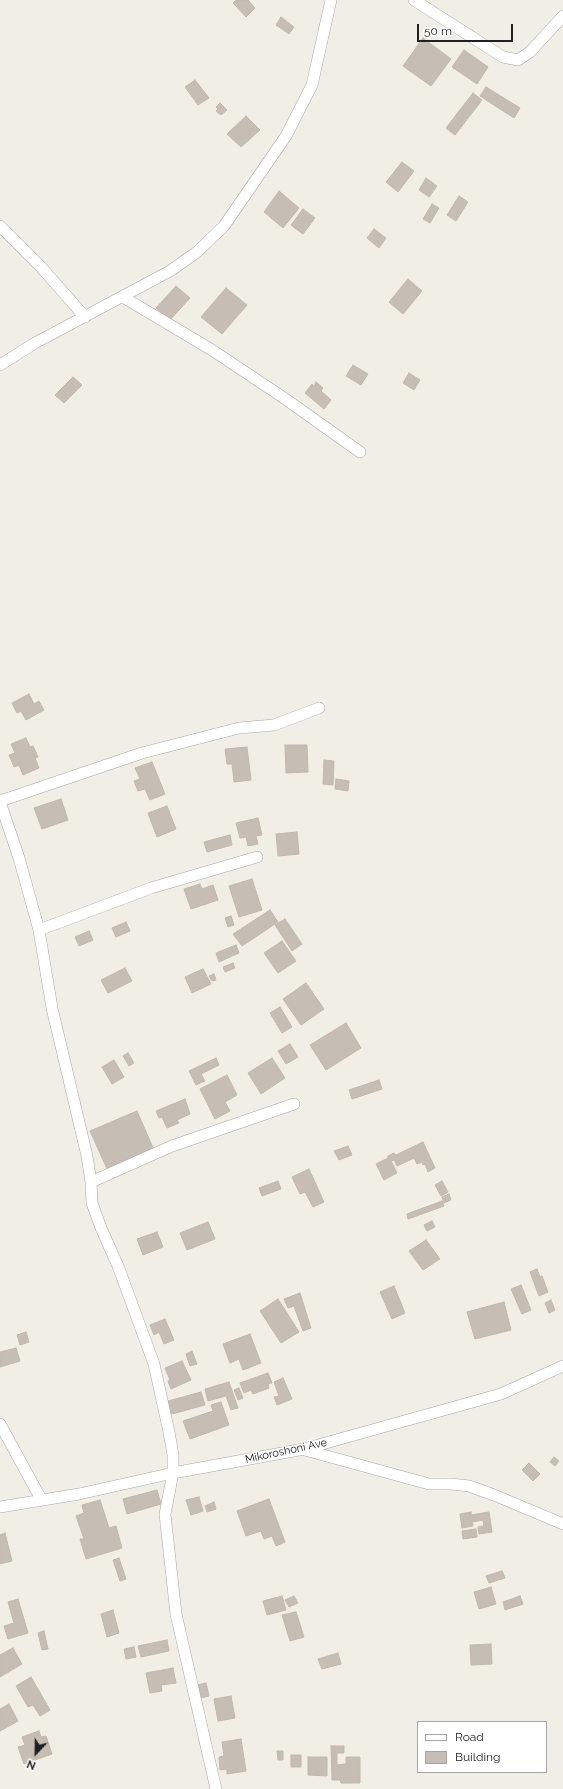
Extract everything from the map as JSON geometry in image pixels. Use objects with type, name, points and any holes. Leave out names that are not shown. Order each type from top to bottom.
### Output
[{"type":"street","points":[[0,365],[35,344],[170,271],[197,252],[224,226],[286,136],[312,85],[331,0]]},
{"type":"street","points":[[414,0],[503,57],[518,60],[530,52],[563,16]]},
{"type":"street","points":[[0,226],[41,267],[85,317]]},
{"type":"street","points":[[123,297],[212,350],[284,398],[360,452]]},
{"type":"street","points":[[216,1789],[176,1614],[165,1514],[173,1473],[173,1455],[169,1432],[154,1364],[118,1266],[101,1228],[92,1203],[91,1182],[52,1008],[39,930],[19,858],[0,801],[82,772],[142,753],[239,728],[274,725],[319,708]]},
{"type":"street","points":[[39,930],[151,888],[257,857]]},
{"type":"street","points":[[91,1182],[172,1146],[294,1104]]},
{"type":"street","name":"Mikoroshoni Ave","points":[[0,1507],[115,1487],[173,1473],[304,1449],[502,1394],[563,1366]]},
{"type":"street","points":[[0,1424],[41,1499]]},
{"type":"street","points":[[304,1449],[428,1484],[469,1486],[563,1524]]},
{"type":"building","points":[[236,0],[248,0],[255,8],[246,17],[233,3]]},
{"type":"building","points":[[281,17],[294,27],[289,34],[276,25]]},
{"type":"building","points":[[423,38],[451,59],[431,86],[403,66]]},
{"type":"building","points":[[464,50],[488,67],[477,84],[452,67]]},
{"type":"building","points":[[195,80],[209,98],[198,105],[185,87]]},
{"type":"building","points":[[486,87],[520,108],[514,118],[480,96]]},
{"type":"building","points":[[473,93],[482,100],[455,135],[446,128]]},
{"type":"building","points":[[220,103],[227,110],[221,115],[216,111],[218,109],[216,107]]},
{"type":"building","points":[[246,116],[260,130],[241,147],[227,134]]},
{"type":"building","points":[[402,162],[414,171],[398,192],[386,182]]},
{"type":"building","points":[[426,178],[437,186],[429,197],[419,190]]},
{"type":"building","points":[[279,191],[299,208],[283,228],[264,212]]},
{"type":"building","points":[[459,196],[468,202],[456,221],[447,215]]},
{"type":"building","points":[[432,204],[439,208],[430,223],[423,219]]},
{"type":"building","points":[[303,209],[315,218],[303,234],[291,225]]},
{"type":"building","points":[[374,229],[386,238],[379,248],[367,238]]},
{"type":"building","points":[[408,279],[422,291],[403,314],[389,302]]},
{"type":"building","points":[[176,286],[190,298],[170,320],[156,308]]},
{"type":"building","points":[[226,288],[247,305],[222,334],[201,317]]},
{"type":"building","points":[[353,365],[368,374],[361,385],[346,376]]},
{"type":"building","points":[[409,373],[420,380],[414,390],[403,383]]},
{"type":"building","points":[[73,377],[82,385],[64,403],[55,395]]},
{"type":"building","points":[[316,382],[323,388],[321,391],[331,400],[324,409],[305,393],[312,384],[314,386]]},
{"type":"building","points":[[29,694],[34,704],[39,701],[44,710],[26,720],[21,711],[17,713],[12,703]]},
{"type":"building","points":[[26,738],[30,747],[33,746],[38,757],[35,758],[39,768],[23,775],[19,765],[14,767],[9,755],[15,753],[11,744]]},
{"type":"building","points":[[285,745],[307,745],[308,772],[286,773]]},
{"type":"building","points":[[247,747],[251,780],[234,782],[232,764],[227,764],[225,749]]},
{"type":"building","points":[[324,760],[334,761],[333,785],[323,784]]},
{"type":"building","points":[[152,762],[165,794],[150,800],[145,789],[138,791],[134,781],[140,779],[135,768]]},
{"type":"building","points":[[336,779],[349,781],[348,791],[335,789]]},
{"type":"building","points":[[61,799],[68,820],[42,829],[34,808]]},
{"type":"building","points":[[167,806],[176,829],[157,837],[148,813]]},
{"type":"building","points":[[258,818],[262,835],[256,836],[258,844],[248,846],[246,837],[240,838],[236,823]]},
{"type":"building","points":[[297,832],[299,854],[278,856],[276,834]]},
{"type":"building","points":[[230,835],[232,845],[207,852],[204,842]]},
{"type":"building","points":[[252,879],[262,910],[239,917],[229,886]]},
{"type":"building","points":[[200,884],[202,889],[213,885],[218,900],[191,909],[184,889]]},
{"type":"building","points":[[270,910],[278,922],[242,946],[233,934]]},
{"type":"building","points":[[231,916],[234,925],[228,927],[225,918]]},
{"type":"building","points":[[285,919],[302,944],[292,951],[275,925]]},
{"type":"building","points":[[126,922],[130,931],[116,937],[112,928]]},
{"type":"building","points":[[89,931],[93,940],[79,946],[75,937]]},
{"type":"building","points":[[282,941],[296,961],[278,973],[264,953]]},
{"type":"building","points":[[236,945],[239,953],[219,962],[216,953]]},
{"type":"building","points":[[233,963],[235,968],[225,972],[223,967]]},
{"type":"building","points":[[125,968],[132,981],[108,993],[101,980]]},
{"type":"building","points":[[203,969],[211,984],[192,993],[185,977]]},
{"type":"building","points":[[214,974],[216,980],[212,981],[209,976]]},
{"type":"building","points":[[306,983],[324,1009],[301,1025],[283,999]]},
{"type":"building","points":[[280,1007],[292,1027],[282,1033],[270,1013]]},
{"type":"building","points":[[346,1023],[361,1048],[326,1070],[310,1045]]},
{"type":"building","points":[[290,1044],[298,1057],[286,1064],[278,1051]]},
{"type":"building","points":[[128,1053],[134,1063],[129,1066],[123,1056]]},
{"type":"building","points":[[216,1058],[219,1065],[201,1074],[205,1081],[196,1085],[189,1071]]},
{"type":"building","points":[[272,1058],[285,1078],[261,1094],[248,1073]]},
{"type":"building","points":[[114,1060],[124,1077],[112,1084],[102,1067]]},
{"type":"building","points":[[227,1075],[237,1095],[225,1102],[230,1111],[215,1119],[200,1089]]},
{"type":"building","points":[[379,1080],[382,1089],[352,1099],[349,1090]]},
{"type":"building","points":[[185,1099],[190,1114],[177,1120],[179,1123],[167,1128],[162,1117],[159,1118],[156,1111]]},
{"type":"building","points":[[137,1111],[154,1150],[108,1171],[90,1131]]},
{"type":"building","points":[[423,1142],[435,1168],[428,1172],[425,1164],[423,1165],[422,1162],[417,1164],[414,1158],[397,1166],[394,1160],[391,1161],[397,1173],[384,1180],[376,1164],[394,1153],[396,1155]]},
{"type":"building","points":[[348,1146],[352,1155],[339,1160],[334,1151]]},
{"type":"building","points":[[309,1169],[324,1202],[313,1207],[305,1192],[300,1194],[292,1177]]},
{"type":"building","points":[[278,1181],[281,1189],[262,1196],[259,1188]]},
{"type":"building","points":[[442,1181],[448,1192],[441,1196],[435,1185]]},
{"type":"building","points":[[449,1194],[451,1200],[444,1203],[442,1197]]},
{"type":"building","points":[[442,1201],[444,1206],[408,1219],[407,1214]]},
{"type":"building","points":[[432,1221],[435,1227],[427,1231],[424,1225]]},
{"type":"building","points":[[208,1222],[215,1239],[187,1250],[180,1233]]},
{"type":"building","points":[[157,1232],[163,1247],[143,1255],[137,1239]]},
{"type":"building","points":[[426,1240],[440,1259],[423,1270],[409,1251]]},
{"type":"building","points":[[537,1269],[540,1277],[542,1276],[548,1292],[539,1296],[530,1272]]},
{"type":"building","points":[[521,1285],[531,1310],[522,1314],[511,1289]]},
{"type":"building","points":[[394,1286],[405,1313],[392,1319],[380,1292]]},
{"type":"building","points":[[300,1293],[311,1328],[303,1331],[294,1306],[288,1308],[284,1299]]},
{"type":"building","points":[[278,1299],[299,1332],[281,1343],[260,1311]]},
{"type":"building","points":[[551,1300],[555,1310],[549,1313],[545,1303]]},
{"type":"building","points":[[504,1302],[511,1330],[475,1339],[467,1312]]},
{"type":"building","points":[[165,1319],[174,1340],[164,1344],[159,1332],[154,1335],[150,1325]]},
{"type":"building","points":[[26,1332],[29,1342],[20,1345],[17,1335]]},
{"type":"building","points":[[250,1334],[261,1363],[243,1370],[239,1359],[230,1363],[223,1344]]},
{"type":"building","points":[[16,1348],[20,1361],[0,1367],[0,1352]]},
{"type":"building","points":[[192,1351],[197,1364],[190,1366],[186,1354]]},
{"type":"building","points":[[182,1361],[191,1380],[171,1389],[168,1381],[170,1380],[165,1368]]},
{"type":"building","points":[[268,1373],[272,1383],[268,1384],[269,1388],[253,1394],[251,1390],[244,1393],[240,1383]]},
{"type":"building","points":[[283,1378],[292,1399],[277,1405],[274,1397],[279,1396],[274,1382]]},
{"type":"building","points":[[229,1382],[238,1408],[231,1410],[226,1396],[208,1401],[205,1389]]},
{"type":"building","points":[[239,1388],[243,1398],[238,1400],[234,1390]]},
{"type":"building","points":[[201,1392],[205,1405],[172,1414],[168,1401]]},
{"type":"building","points":[[221,1402],[229,1425],[190,1439],[183,1421],[213,1411],[211,1405]]},
{"type":"building","points":[[554,1457],[559,1461],[555,1466],[550,1462]]},
{"type":"building","points":[[529,1463],[540,1474],[533,1481],[522,1470]]},
{"type":"building","points":[[157,1490],[161,1504],[127,1514],[123,1499]]},
{"type":"building","points":[[199,1497],[203,1511],[191,1515],[186,1500]]},
{"type":"building","points":[[269,1499],[285,1542],[276,1546],[272,1536],[264,1539],[261,1531],[246,1536],[237,1511]]},
{"type":"building","points":[[100,1500],[109,1528],[116,1526],[122,1548],[86,1559],[80,1539],[84,1539],[76,1516],[84,1513],[82,1505]]},
{"type":"building","points":[[214,1502],[216,1509],[207,1512],[205,1506]]},
{"type":"building","points":[[471,1512],[471,1515],[489,1512],[492,1532],[479,1534],[478,1527],[484,1526],[483,1520],[472,1522],[473,1526],[462,1528],[460,1514]]},
{"type":"building","points":[[476,1529],[477,1537],[463,1539],[462,1531]]},
{"type":"building","points":[[5,1533],[12,1561],[0,1564],[0,1535]]},
{"type":"building","points":[[119,1558],[126,1579],[120,1581],[113,1560]]},
{"type":"building","points":[[502,1571],[505,1578],[489,1583],[486,1576]]},
{"type":"building","points":[[491,1587],[496,1604],[479,1609],[474,1592]]},
{"type":"building","points":[[282,1596],[286,1610],[267,1615],[263,1601]]},
{"type":"building","points":[[294,1596],[298,1603],[289,1607],[285,1600]]},
{"type":"building","points":[[520,1596],[523,1604],[505,1610],[503,1602]]},
{"type":"building","points":[[18,1599],[28,1633],[8,1639],[4,1626],[14,1623],[8,1602]]},
{"type":"building","points":[[113,1610],[119,1633],[107,1637],[101,1614]]},
{"type":"building","points":[[296,1612],[304,1637],[290,1641],[282,1615]]},
{"type":"building","points":[[44,1631],[48,1649],[42,1650],[38,1633]]},
{"type":"building","points":[[167,1640],[169,1651],[141,1657],[138,1646]]},
{"type":"building","points":[[491,1644],[492,1664],[471,1665],[470,1645]]},
{"type":"building","points":[[134,1647],[136,1657],[126,1659],[124,1649]]},
{"type":"building","points":[[13,1648],[22,1664],[0,1677],[0,1655]]},
{"type":"building","points":[[338,1653],[341,1664],[322,1669],[318,1659]]},
{"type":"building","points":[[173,1668],[176,1683],[161,1685],[162,1691],[150,1693],[146,1673]]},
{"type":"building","points":[[31,1677],[50,1710],[40,1716],[33,1705],[28,1707],[16,1686]]},
{"type":"building","points":[[206,1683],[209,1696],[200,1698],[197,1685]]},
{"type":"building","points":[[231,1696],[235,1718],[218,1721],[214,1699]]},
{"type":"building","points":[[9,1704],[18,1721],[0,1731],[0,1709]]},
{"type":"building","points":[[39,1731],[41,1737],[46,1736],[52,1754],[24,1764],[18,1747],[25,1745],[22,1737]]},
{"type":"building","points":[[241,1739],[246,1771],[227,1774],[227,1769],[220,1770],[219,1757],[224,1756],[222,1742]]},
{"type":"building","points":[[331,1746],[344,1746],[344,1753],[337,1753],[337,1765],[346,1764],[346,1757],[360,1757],[360,1783],[341,1783],[340,1780],[332,1780]]},
{"type":"building","points":[[277,1751],[283,1751],[283,1760],[278,1760]]},
{"type":"building","points":[[291,1755],[301,1755],[301,1767],[291,1767]]},
{"type":"building","points":[[308,1757],[327,1757],[327,1776],[308,1775]]}]
